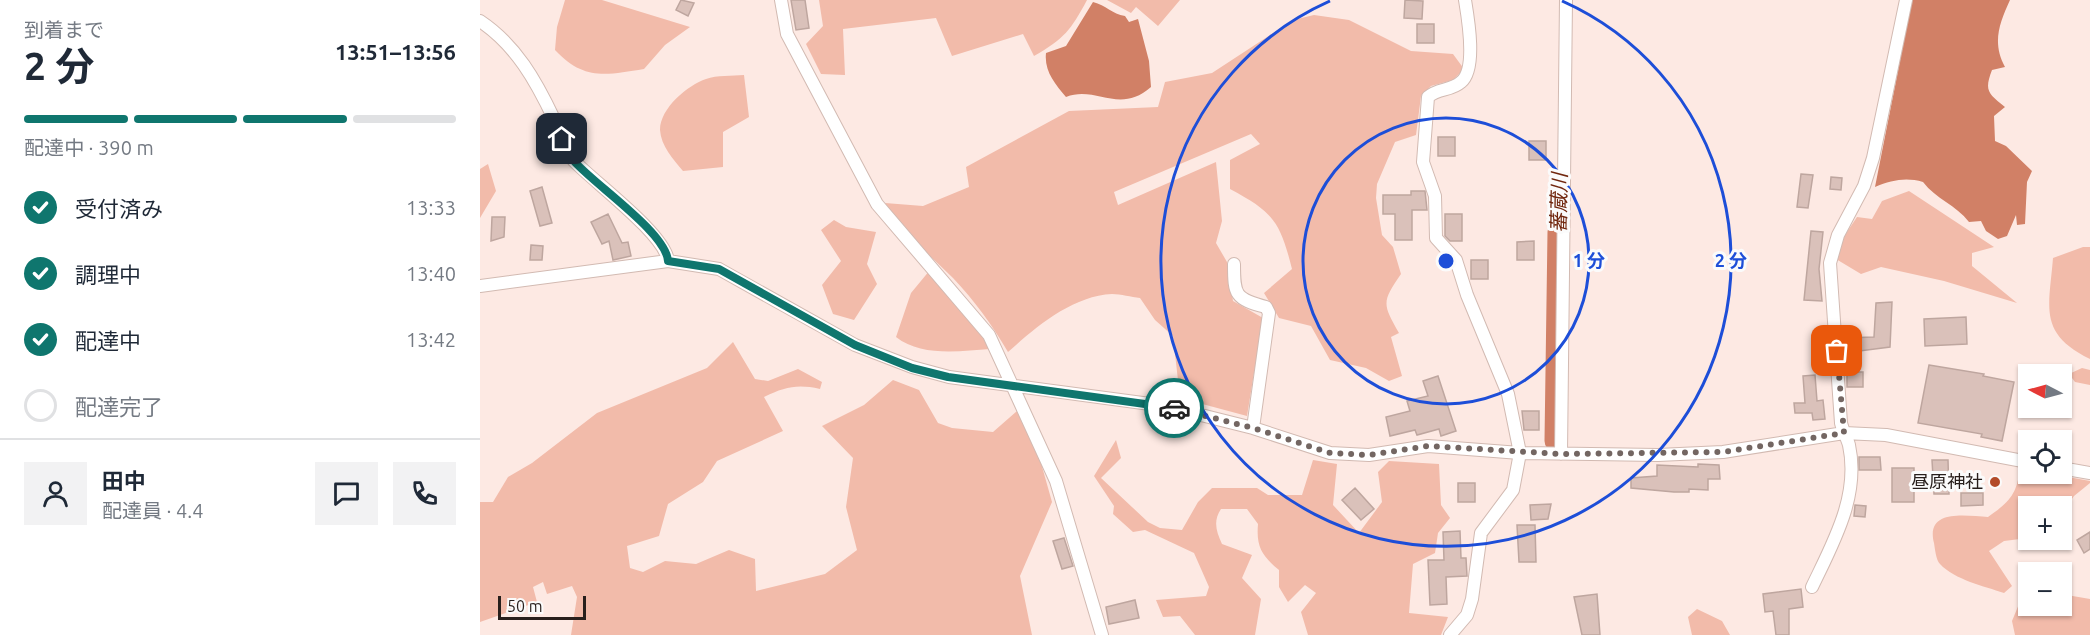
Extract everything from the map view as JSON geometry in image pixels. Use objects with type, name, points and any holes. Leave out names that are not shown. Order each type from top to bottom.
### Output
[{"type":"street","points":[[781,0],[788,34],[861,178],[896,229],[944,279],[989,335],[1015,387],[1056,481],[1102,635]]},
{"type":"street","points":[[1450,635],[1467,615],[1472,599],[1481,534],[1513,490],[1520,453],[1508,394],[1467,296],[1456,260],[1436,238],[1435,196],[1423,162],[1428,97],[1435,91],[1463,81],[1468,70],[1470,27],[1465,0]]},
{"type":"street","points":[[1561,454],[1566,0]]},
{"type":"street","points":[[1812,587],[1842,524],[1848,492],[1849,445],[1844,433],[1830,263],[1838,235],[1864,186],[1873,158],[1906,0]]},
{"type":"street","points":[[480,21],[495,31],[534,78],[572,159],[647,229],[667,254],[668,261]]},
{"type":"street","points":[[480,286],[668,261],[719,269],[855,345],[912,368],[948,377],[1165,406],[1253,428],[1330,453],[1369,455],[1428,446],[1561,454],[1723,452],[1844,433],[1896,436],[2018,460]]},
{"type":"street","points":[[1234,264],[1234,285],[1238,295],[1243,301],[1266,306],[1269,312],[1253,428]]},
{"type":"street","points":[[2072,470],[2090,473]]},
{"type":"shaded area","points":[[565,0],[602,0],[690,27],[665,45],[644,69],[607,74],[586,71],[576,67],[555,50],[557,27]]},
{"type":"shaded area","points":[[819,0],[1087,0],[1066,33],[1034,56],[1023,34],[952,56],[936,18],[843,29],[845,75],[821,74],[806,44],[823,26]]},
{"type":"shaded area","points":[[1107,0],[1180,0],[1158,26],[1136,7],[1131,13]]},
{"type":"shaded area","points":[[1912,0],[2010,0],[1998,34],[1999,50],[2005,67],[1992,70],[1988,87],[1991,95],[2005,107],[1994,116],[1995,141],[2006,146],[2032,171],[2027,182],[2025,224],[2017,225],[2016,215],[2007,236],[1998,239],[1986,231],[1981,221],[1969,222],[1923,182],[1899,180],[1875,187]]},
{"type":"shaded area","points":[[1093,2],[1125,16],[1129,22],[1138,19],[1149,61],[1151,87],[1139,95],[1128,99],[1087,94],[1066,97],[1051,77],[1046,53],[1066,46]]},
{"type":"shaded area","points":[[1314,15],[1349,20],[1411,51],[1453,54],[1464,69],[1453,80],[1431,86],[1421,96],[1416,135],[1395,142],[1377,184],[1376,198],[1382,235],[1393,247],[1401,274],[1390,291],[1386,303],[1389,315],[1399,333],[1391,337],[1402,376],[1389,381],[1366,368],[1330,360],[1311,326],[1279,318],[1264,293],[1292,269],[1283,239],[1273,220],[1265,212],[1230,189],[1230,160],[1260,144],[1251,134],[1114,192],[1118,205],[1216,162],[1222,221],[1216,243],[1227,262],[1233,301],[1263,318],[1247,416],[1180,398],[1173,336],[1155,320],[1140,298],[1112,294],[1083,300],[1043,323],[1008,352],[969,295],[908,234],[885,203],[923,206],[969,187],[966,167],[1069,111],[1158,107],[1165,82],[1212,73],[1293,20]]},
{"type":"shaded area","points":[[744,75],[749,117],[723,132],[723,167],[683,171],[668,152],[661,136],[661,122],[670,106],[691,86],[706,79]]},
{"type":"shaded area","points":[[488,164],[496,191],[480,218],[480,169]]},
{"type":"shaded area","points":[[1909,191],[1994,247],[1972,253],[1972,266],[2017,303],[1944,281],[1881,267],[1861,274],[1836,259],[1845,235],[1857,217],[1872,219],[1882,201]]},
{"type":"shaded area","points":[[834,220],[846,227],[876,232],[867,264],[877,284],[854,320],[833,314],[822,285],[841,261],[821,230]]},
{"type":"shaded area","points":[[2083,247],[2090,247],[2090,359],[2073,349],[2054,329],[2049,305],[2053,258]]},
{"type":"shaded area","points":[[930,270],[976,323],[990,349],[929,350],[917,348],[896,337],[911,293]]},
{"type":"shaded area","points":[[733,342],[755,379],[768,381],[798,369],[822,382],[820,389],[791,387],[764,397],[783,431],[717,461],[703,482],[668,504],[659,536],[627,546],[630,568],[643,572],[665,561],[696,564],[729,550],[755,559],[756,591],[825,574],[857,550],[846,507],[853,458],[822,426],[864,405],[893,380],[919,390],[938,423],[952,428],[993,432],[1017,411],[1041,463],[1052,502],[1020,576],[1032,635],[571,635],[577,597],[572,586],[547,594],[543,582],[533,587],[537,602],[480,622],[480,502],[493,502],[508,477],[532,463],[597,413],[707,368]]},
{"type":"shaded area","points":[[2082,368],[2090,370],[2090,385],[2075,382],[2072,373]]},
{"type":"shaded area","points":[[1116,440],[1121,458],[1101,478],[1148,522],[1160,528],[1182,530],[1198,502],[1212,488],[1257,488],[1268,495],[1302,495],[1313,460],[1337,464],[1333,505],[1359,533],[1382,502],[1378,472],[1389,461],[1439,464],[1441,505],[1450,518],[1438,533],[1435,553],[1413,564],[1409,613],[1448,617],[1441,635],[1308,635],[1301,612],[1316,593],[1305,585],[1288,602],[1279,587],[1279,570],[1261,550],[1258,524],[1247,509],[1221,509],[1216,526],[1222,544],[1252,555],[1242,578],[1261,599],[1255,635],[1195,635],[1180,616],[1163,617],[1156,600],[1206,596],[1209,587],[1194,553],[1145,530],[1133,532],[1113,514],[1114,506],[1094,476]]},
{"type":"shaded area","points":[[2072,478],[2090,481],[2072,499],[2072,496],[2018,496],[2018,539],[2004,541],[1989,551],[2012,586],[2004,593],[1970,582],[1946,570],[1940,564],[1935,551],[1933,532],[1936,524],[1950,516],[1988,517],[2007,502],[2018,479],[2018,484],[2072,484]]},
{"type":"shaded area","points":[[2072,596],[2090,599],[2090,635],[2015,635],[2012,621],[2018,606],[2018,616],[2072,616]]},
{"type":"shaded area","points":[[1697,609],[1722,621],[1730,635],[1692,635],[1688,617]]},
{"type":"building","points":[[681,0],[694,3],[688,16],[676,10]]},
{"type":"building","points":[[791,0],[805,0],[809,28],[796,30]]},
{"type":"building","points":[[1405,0],[1423,1],[1422,19],[1404,18]]},
{"type":"building","points":[[1417,24],[1434,24],[1434,43],[1417,43]]},
{"type":"building","points":[[1438,137],[1455,137],[1455,156],[1438,156]]},
{"type":"building","points":[[1529,141],[1546,141],[1546,160],[1529,160]]},
{"type":"building","points":[[1801,174],[1813,175],[1808,208],[1797,207]]},
{"type":"building","points":[[1831,177],[1842,178],[1841,190],[1830,189]]},
{"type":"building","points":[[542,187],[552,223],[540,226],[530,191]]},
{"type":"building","points":[[1411,191],[1425,191],[1427,210],[1412,210],[1412,240],[1395,240],[1395,214],[1383,214],[1383,195],[1411,195]]},
{"type":"building","points":[[608,214],[622,243],[628,242],[631,256],[613,260],[609,241],[602,244],[591,222]]},
{"type":"building","points":[[1445,214],[1462,214],[1462,241],[1450,241],[1445,236]]},
{"type":"building","points":[[492,217],[505,217],[504,237],[491,241]]},
{"type":"building","points":[[1811,231],[1823,232],[1819,269],[1822,301],[1804,300]]},
{"type":"building","points":[[1534,241],[1534,260],[1517,260],[1517,242]]},
{"type":"building","points":[[531,245],[543,246],[542,260],[530,260]]},
{"type":"building","points":[[1471,260],[1488,260],[1488,279],[1471,279]]},
{"type":"building","points":[[1892,302],[1890,347],[1844,353],[1843,338],[1874,337],[1876,303]]},
{"type":"building","points":[[1966,317],[1967,344],[1925,346],[1924,319]]},
{"type":"building","points":[[1929,365],[1984,374],[1983,376],[2014,382],[2002,441],[1981,437],[1982,434],[1918,423]]},
{"type":"building","points":[[1847,372],[1863,372],[1863,387],[1847,387]]},
{"type":"building","points":[[1815,375],[1817,401],[1823,400],[1825,419],[1813,420],[1812,413],[1795,413],[1794,403],[1805,403],[1803,376]]},
{"type":"building","points":[[1438,376],[1456,431],[1441,436],[1439,429],[1417,435],[1415,430],[1390,436],[1386,417],[1410,411],[1407,401],[1428,396],[1423,381]]},
{"type":"building","points":[[1522,411],[1539,411],[1539,430],[1524,430]]},
{"type":"building","points":[[1859,457],[1880,457],[1881,470],[1859,470]]},
{"type":"building","points":[[1932,460],[1948,460],[1949,494],[1934,494]]},
{"type":"building","points":[[1698,464],[1719,465],[1720,479],[1708,479],[1708,490],[1689,489],[1689,492],[1674,492],[1631,488],[1631,478],[1657,476],[1657,465],[1698,467]]},
{"type":"building","points":[[1892,468],[1914,468],[1914,502],[1892,502]]},
{"type":"building","points":[[1458,483],[1475,483],[1475,502],[1458,502]]},
{"type":"building","points":[[1355,488],[1374,509],[1361,520],[1342,500]]},
{"type":"building","points":[[1961,493],[1983,493],[1983,505],[1961,506]]},
{"type":"building","points":[[1551,504],[1548,519],[1531,520],[1530,505]]},
{"type":"building","points":[[1855,505],[1866,506],[1865,517],[1854,516]]},
{"type":"building","points":[[1517,525],[1535,525],[1536,562],[1519,562]]},
{"type":"building","points":[[1460,531],[1461,558],[1466,558],[1467,576],[1446,577],[1447,604],[1430,605],[1428,560],[1444,560],[1443,532]]},
{"type":"building","points":[[2090,532],[2090,549],[2084,553],[2077,540]]},
{"type":"building","points":[[1064,538],[1073,566],[1062,569],[1053,541]]},
{"type":"building","points":[[1801,589],[1803,607],[1789,609],[1789,635],[1776,635],[1773,611],[1765,612],[1763,594]]},
{"type":"building","points":[[1597,594],[1600,635],[1582,635],[1574,597]]},
{"type":"building","points":[[1135,600],[1139,618],[1109,624],[1106,607]]},
{"type":"waterway","name":"蕃蔵川","points":[[1555,441],[1558,232]]},
{"type":"way so far","points":[[1174,408],[1253,428],[1330,453],[1369,455],[1428,446],[1561,454],[1723,452],[1813,436],[1844,433],[1841,423],[1837,351]]},
{"type":"place","name":"昼原神社","points":[[1995,482]]},
{"type":"route","points":[[562,139],[572,159],[647,229],[667,254],[668,261],[719,269],[855,345],[912,368],[948,377],[1174,408]]}]
